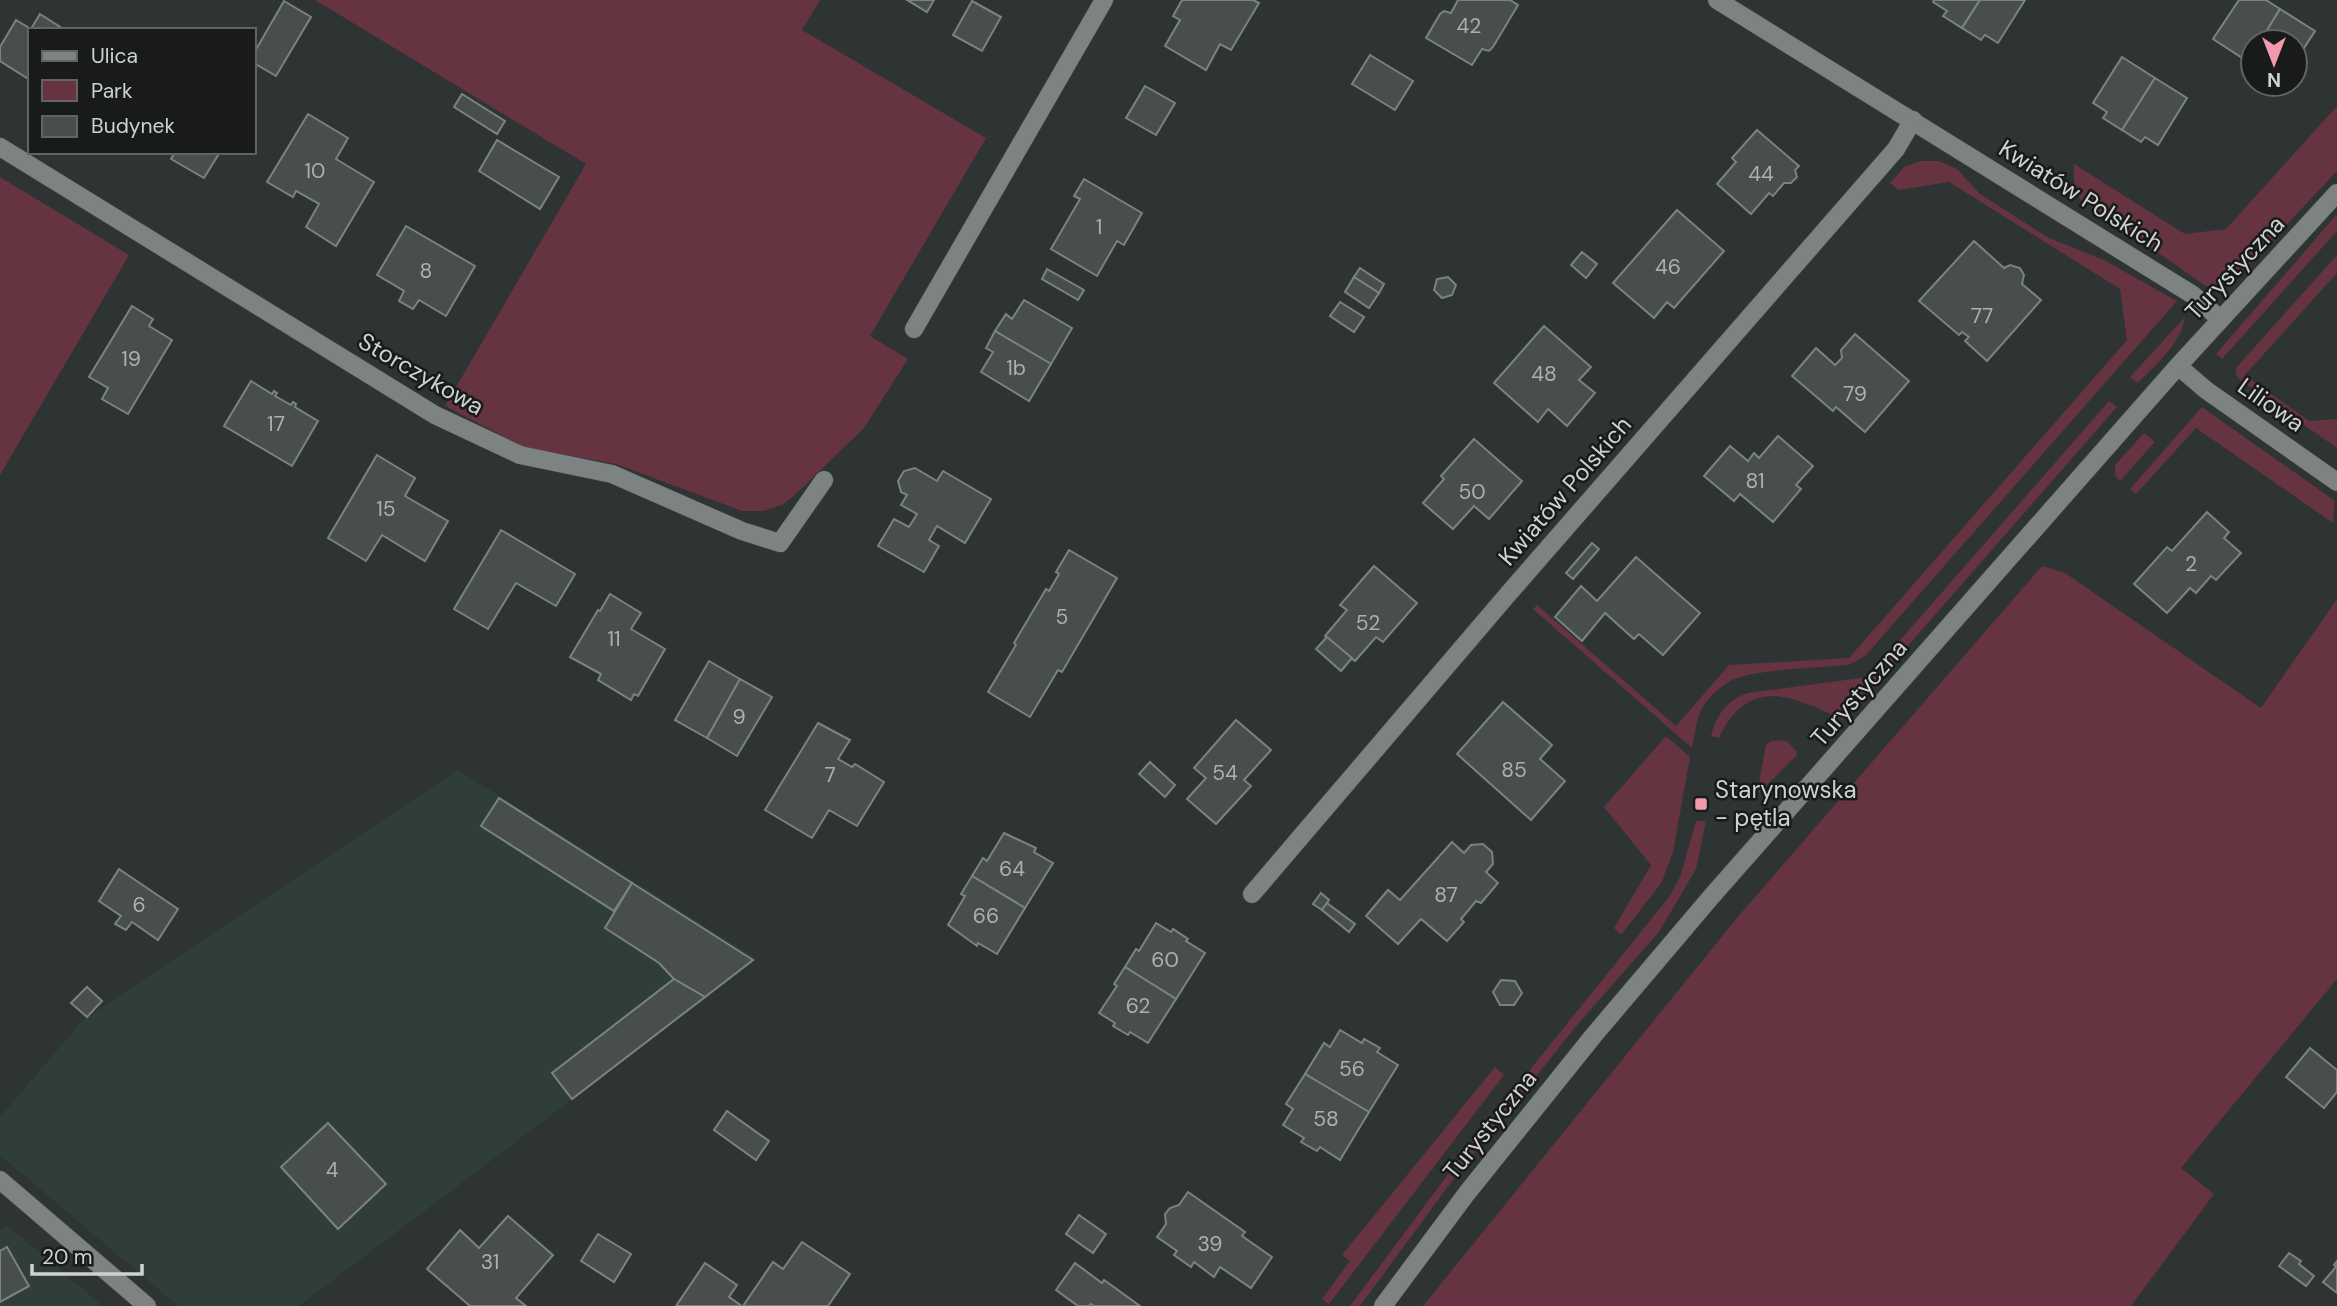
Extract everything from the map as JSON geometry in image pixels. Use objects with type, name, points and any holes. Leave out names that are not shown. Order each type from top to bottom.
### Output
[{"type":"street","points":[[914,329],[1104,0]]},
{"type":"street","name":"Kwiatów Polskich","points":[[1717,0],[2193,295],[2220,319]]},
{"type":"street","name":"Kwiatów Polskich","points":[[1252,894],[1508,593],[1896,149],[1913,120]]},
{"type":"street","name":"Storczykowa","points":[[0,147],[435,415],[520,455],[612,474],[742,531],[780,543],[824,480]]},
{"type":"street","name":"Turystyczna","points":[[1383,1306],[1467,1193],[1657,961],[2178,366],[2337,193]]},
{"type":"street","name":"Liliowa","points":[[2178,366],[2206,390],[2337,482]]},
{"type":"street","points":[[0,1180],[147,1306]]},
{"type":"shaded area","points":[[458,770],[757,959],[299,1306],[178,1306],[0,1155],[0,1117],[82,1021]]},
{"type":"shaded area","points":[[8,1226],[103,1306],[0,1306],[0,1230]]},
{"type":"green space","points":[[315,0],[820,0],[802,30],[986,138],[870,336],[908,359],[864,428],[784,504],[764,511],[742,511],[616,464],[524,447],[445,406],[586,164]]},
{"type":"green space","points":[[2337,106],[2337,171],[2236,279],[2225,283],[2206,286],[2080,199],[2074,182],[2074,164],[2185,234],[2226,229]]},
{"type":"green space","points":[[1920,161],[1939,161],[1957,169],[1980,194],[2049,238],[2104,260],[2177,301],[1866,655],[1847,665],[1772,671],[1732,680],[1716,691],[1701,710],[1692,748],[1533,609],[1537,605],[1676,726],[1729,665],[1849,658],[2127,340],[2120,289],[1949,182],[1899,190],[1890,183],[1904,167]]},
{"type":"green space","points":[[0,177],[129,255],[0,475]]},
{"type":"green space","points":[[2337,214],[2337,231],[2222,359],[2216,354]]},
{"type":"green space","points":[[2337,255],[2337,273],[2245,375],[2309,421],[2337,419],[2337,448],[2240,380],[2236,368]]},
{"type":"green space","points":[[2185,317],[2183,327],[2173,345],[2160,361],[2138,383],[2130,377]]},
{"type":"green space","points":[[2109,401],[2117,407],[1843,720],[1807,704],[1774,696],[1758,698],[1744,705],[1731,718],[1719,738],[1711,736],[1723,710],[1747,693],[1868,677]]},
{"type":"green space","points":[[2202,407],[2335,501],[2333,523],[2196,428],[2136,494],[2130,489]]},
{"type":"green space","points":[[2144,433],[2155,442],[2120,481],[2115,476],[2115,465]]},
{"type":"green space","points":[[2042,566],[2065,573],[2261,708],[2337,599],[2337,979],[2181,1168],[2214,1194],[2131,1306],[1423,1306],[1736,919]]},
{"type":"green space","points":[[1666,736],[1690,757],[1673,852],[1662,882],[1621,935],[1614,928],[1651,865],[1604,807]]},
{"type":"green space","points":[[1780,740],[1787,741],[1797,752],[1796,756],[1759,793],[1766,745]]},
{"type":"green space","points":[[1696,821],[1706,821],[1696,869],[1659,932],[1578,1024],[1452,1181],[1363,1302],[1359,1306],[1350,1306],[1475,1138],[1669,897],[1680,877]]},
{"type":"green space","points":[[1495,1067],[1504,1075],[1329,1304],[1322,1299],[1350,1261],[1342,1255]]},
{"type":"building","points":[[907,0],[934,0],[927,12]]},
{"type":"building","points":[[1182,0],[1253,0],[1259,3],[1231,50],[1220,44],[1206,70],[1165,46],[1180,20],[1173,16]]},
{"type":"building","points":[[1458,0],[1510,0],[1518,5],[1493,47],[1489,51],[1482,49],[1472,65],[1426,38],[1440,14],[1444,11],[1451,13]]},
{"type":"building","points":[[1980,0],[1962,28],[1943,16],[1947,11],[1933,2]]},
{"type":"building","points":[[1980,0],[2025,0],[1998,43],[1985,35],[1981,40],[1962,28]]},
{"type":"building","points":[[2239,0],[2266,0],[2280,9],[2268,28],[2239,28],[2239,56],[2213,39]]},
{"type":"building","points":[[284,1],[311,17],[276,76],[256,64],[256,50]]},
{"type":"building","points":[[972,1],[1001,17],[982,51],[953,35]]},
{"type":"building","points":[[2280,9],[2315,31],[2309,40],[2309,28],[2268,28]]},
{"type":"building","points":[[40,14],[62,28],[32,28]]},
{"type":"building","points":[[16,20],[29,28],[28,79],[0,61],[0,47]]},
{"type":"building","points":[[1370,55],[1413,81],[1395,110],[1352,84]]},
{"type":"building","points":[[2122,57],[2155,78],[2122,130],[2103,118],[2107,112],[2093,103]]},
{"type":"building","points":[[2155,78],[2187,98],[2158,145],[2145,137],[2141,142],[2122,130]]},
{"type":"building","points":[[1145,86],[1175,103],[1156,135],[1126,118]]},
{"type":"building","points":[[462,94],[505,121],[497,134],[454,107]]},
{"type":"building","points":[[308,114],[348,138],[336,159],[374,182],[336,246],[306,227],[319,204],[296,191],[293,197],[267,182]]},
{"type":"building","points":[[1757,130],[1799,166],[1795,170],[1797,177],[1791,183],[1784,183],[1773,196],[1769,193],[1751,214],[1717,184],[1736,162],[1732,158]]},
{"type":"building","points":[[497,140],[559,177],[540,209],[479,171]]},
{"type":"building","points":[[174,154],[219,154],[204,178],[171,159]]},
{"type":"building","points":[[1084,179],[1142,213],[1124,245],[1117,241],[1097,276],[1051,249],[1080,199],[1074,196]]},
{"type":"building","points":[[1677,210],[1724,251],[1674,308],[1667,302],[1654,318],[1613,283]]},
{"type":"building","points":[[406,226],[475,266],[446,316],[419,300],[413,309],[399,301],[404,291],[377,275]]},
{"type":"building","points":[[1974,241],[2004,268],[2010,265],[2020,268],[2024,275],[2022,284],[2041,300],[1987,361],[1965,341],[1969,337],[1962,332],[1959,335],[1919,301]]},
{"type":"building","points":[[1582,252],[1597,264],[1586,278],[1571,265]]},
{"type":"building","points":[[1360,268],[1384,284],[1379,293],[1354,277]]},
{"type":"building","points":[[1047,269],[1084,290],[1078,300],[1042,279]]},
{"type":"building","points":[[1354,277],[1379,293],[1369,308],[1345,292]]},
{"type":"building","points":[[1448,277],[1456,285],[1452,295],[1442,298],[1434,290],[1437,279]]},
{"type":"building","points":[[1024,300],[1072,328],[1051,364],[995,331],[1006,314],[1012,319]]},
{"type":"building","points":[[1340,302],[1364,317],[1354,332],[1330,316]]},
{"type":"building","points":[[132,306],[153,319],[149,326],[172,340],[128,414],[102,399],[108,388],[89,377]]},
{"type":"building","points":[[1544,326],[1591,367],[1579,380],[1595,393],[1567,426],[1548,409],[1538,422],[1494,383]]},
{"type":"building","points":[[995,331],[1051,364],[1029,401],[981,372],[993,352],[986,348]]},
{"type":"building","points":[[1855,334],[1909,381],[1865,432],[1836,407],[1833,411],[1792,376],[1816,348],[1835,365],[1842,358],[1841,350]]},
{"type":"building","points":[[251,381],[272,394],[274,391],[277,393],[275,396],[291,405],[293,402],[295,407],[318,421],[292,466],[224,426]]},
{"type":"building","points":[[1778,436],[1813,466],[1796,485],[1801,489],[1773,522],[1740,494],[1734,501],[1704,476],[1730,446],[1748,461],[1754,453],[1759,458]]},
{"type":"building","points":[[1474,439],[1522,481],[1489,519],[1474,506],[1453,529],[1423,503],[1444,479],[1441,476]]},
{"type":"building","points":[[377,455],[415,478],[405,496],[448,521],[425,561],[382,535],[366,561],[328,538]]},
{"type":"building","points":[[915,468],[937,481],[943,471],[991,499],[965,543],[937,526],[929,540],[939,546],[924,572],[878,546],[894,519],[909,527],[917,514],[901,505],[907,495],[901,492],[898,481],[904,471]]},
{"type":"building","points":[[2207,512],[2229,532],[2224,538],[2241,553],[2216,580],[2211,576],[2196,593],[2190,588],[2167,613],[2134,584],[2167,547],[2172,551]]},
{"type":"building","points":[[501,530],[575,574],[556,606],[516,583],[488,629],[454,609]]},
{"type":"building","points":[[1592,543],[1599,549],[1573,579],[1566,573]]},
{"type":"building","points":[[1069,550],[1117,578],[1062,672],[1058,670],[1030,717],[988,692],[1046,589],[1049,591],[1059,574],[1056,572]]},
{"type":"building","points":[[1636,557],[1700,613],[1663,655],[1639,634],[1634,639],[1605,613],[1582,641],[1555,617],[1581,586],[1597,601]]},
{"type":"building","points":[[1374,566],[1417,603],[1383,642],[1376,637],[1355,661],[1325,636],[1347,610],[1340,605]]},
{"type":"building","points":[[610,594],[641,613],[631,629],[665,649],[638,696],[634,694],[631,700],[598,680],[601,674],[570,657]]},
{"type":"building","points":[[1327,637],[1352,658],[1341,671],[1316,649]]},
{"type":"building","points":[[709,661],[740,679],[707,738],[675,720]]},
{"type":"building","points":[[740,679],[772,697],[737,756],[707,738]]},
{"type":"building","points":[[1503,702],[1552,745],[1540,759],[1565,781],[1531,820],[1457,754]]},
{"type":"building","points":[[1236,720],[1271,750],[1244,780],[1251,786],[1216,824],[1187,799],[1206,778],[1194,768]]},
{"type":"building","points":[[818,723],[850,740],[838,759],[852,767],[855,764],[884,782],[857,826],[829,810],[812,838],[765,810]]},
{"type":"building","points":[[1150,762],[1175,785],[1165,797],[1139,774]]},
{"type":"building","points":[[499,798],[632,883],[614,911],[481,826]]},
{"type":"building","points":[[1004,833],[1036,848],[1034,852],[1053,863],[1025,908],[972,876],[983,858],[987,861]]},
{"type":"building","points":[[1452,842],[1464,853],[1471,845],[1483,844],[1492,852],[1493,864],[1486,872],[1498,883],[1481,903],[1476,901],[1461,919],[1464,922],[1447,941],[1421,919],[1398,944],[1366,916],[1388,890],[1400,900]]},
{"type":"building","points":[[119,869],[178,909],[158,940],[132,922],[126,930],[115,924],[121,916],[99,901]]},
{"type":"building","points":[[972,876],[1025,908],[997,954],[978,943],[977,946],[948,925],[965,896],[961,894]]},
{"type":"building","points":[[632,883],[753,960],[705,997],[674,979],[659,963],[605,928]]},
{"type":"building","points":[[1321,893],[1329,900],[1322,910],[1313,904]]},
{"type":"building","points":[[1327,903],[1355,924],[1349,932],[1322,910]]},
{"type":"building","points":[[1156,923],[1171,932],[1173,929],[1205,953],[1176,999],[1125,967],[1136,949],[1139,951]]},
{"type":"building","points":[[1125,967],[1176,999],[1148,1043],[1113,1026],[1115,1023],[1099,1013],[1117,986],[1114,984]]},
{"type":"building","points":[[674,979],[705,997],[572,1099],[552,1073]]},
{"type":"building","points":[[1501,980],[1515,981],[1522,993],[1514,1005],[1500,1005],[1493,992]]},
{"type":"building","points":[[87,987],[102,1001],[87,1017],[71,1003]]},
{"type":"building","points":[[1340,1030],[1362,1043],[1364,1039],[1380,1048],[1377,1052],[1398,1065],[1369,1112],[1305,1074],[1324,1043],[1330,1047]]},
{"type":"building","points":[[2310,1048],[2337,1070],[2337,1092],[2324,1108],[2286,1077]]},
{"type":"building","points":[[1305,1074],[1369,1112],[1340,1160],[1320,1147],[1317,1151],[1301,1142],[1304,1138],[1283,1125],[1293,1109],[1286,1104]]},
{"type":"building","points":[[727,1111],[769,1141],[756,1160],[714,1130]]},
{"type":"building","points":[[328,1123],[386,1184],[338,1229],[281,1167]]},
{"type":"building","points":[[1188,1192],[1245,1232],[1242,1236],[1272,1257],[1251,1288],[1220,1267],[1214,1277],[1194,1262],[1191,1267],[1174,1255],[1177,1251],[1157,1237],[1166,1224],[1165,1214],[1170,1208],[1179,1205]]},
{"type":"building","points":[[1079,1215],[1106,1234],[1093,1253],[1066,1234]]},
{"type":"building","points":[[508,1216],[553,1255],[516,1298],[526,1306],[470,1306],[427,1269],[460,1230],[479,1248]]},
{"type":"building","points":[[598,1234],[631,1254],[614,1282],[581,1261]]},
{"type":"building","points":[[802,1242],[850,1274],[828,1306],[743,1306],[773,1262],[783,1269]]},
{"type":"building","points":[[7,1247],[29,1286],[0,1302],[0,1251]]},
{"type":"building","points":[[2289,1253],[2301,1261],[2299,1264],[2314,1276],[2306,1286],[2279,1266]]},
{"type":"building","points":[[2337,1261],[2337,1293],[2323,1282],[2336,1267],[2334,1265]]},
{"type":"building","points":[[705,1263],[737,1285],[729,1297],[742,1306],[676,1306]]},
{"type":"building","points":[[1075,1263],[1140,1306],[1078,1306],[1056,1290]]},
{"type":"place","name":"Starynowska - pętla","points":[[1701,804]]}]
